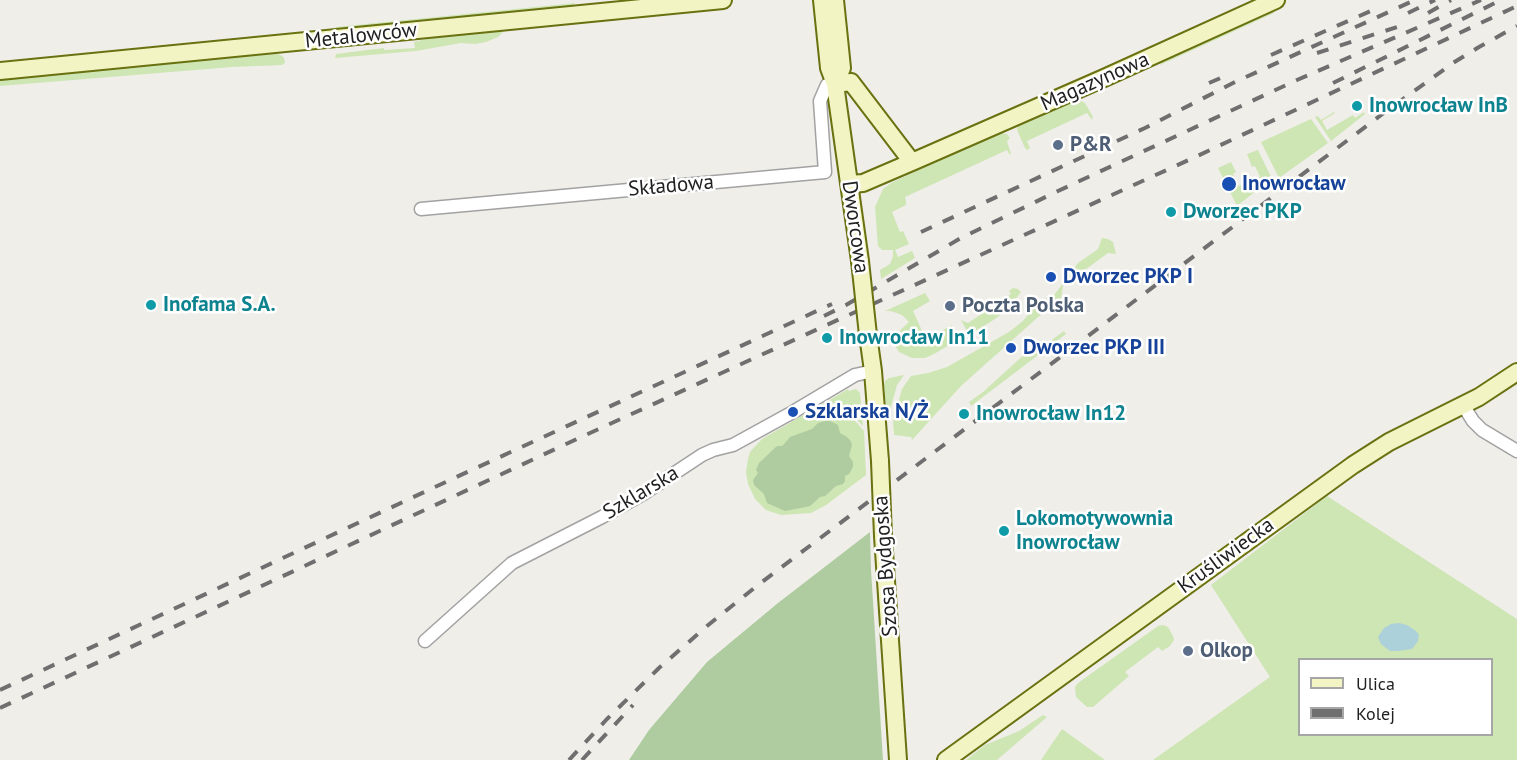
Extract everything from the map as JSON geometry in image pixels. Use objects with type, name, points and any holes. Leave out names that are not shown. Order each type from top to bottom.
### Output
[{"type":"main road","name":"Metalowców","points":[[0,71],[723,0]]},
{"type":"main road","name":"Magazynowa","points":[[849,184],[863,183],[912,162],[1276,0]]},
{"type":"main road","name":"Dworcowa","points":[[832,1],[842,68],[835,84],[861,261],[873,371]]},
{"type":"main road","points":[[835,84],[851,82],[912,162]]},
{"type":"main road","name":"Szosa Bydgoska","points":[[873,371],[898,760]]},
{"type":"main road","name":"Kruśliwiecka","points":[[946,760],[1353,465],[1389,442],[1479,397],[1517,372]]},
{"type":"street","name":"Składowa","points":[[421,209],[825,172],[820,101],[827,85],[835,84]]},
{"type":"street","name":"Szklarska","points":[[425,641],[512,563],[643,494],[702,455],[733,445],[855,375],[873,371]]},
{"type":"street","points":[[1463,405],[1482,430],[1517,451]]},
{"type":"green space","points":[[575,3],[572,7],[334,32],[336,27]]},
{"type":"green space","points":[[1273,8],[1274,13],[1160,65],[1162,60]]},
{"type":"green space","points":[[505,30],[498,37],[475,44],[461,43],[416,51],[335,58],[336,54],[384,48],[384,50],[415,48],[414,42],[446,34]]},
{"type":"green space","points":[[272,51],[282,56],[285,63],[0,86],[0,78]]},
{"type":"green space","points":[[1075,100],[1085,103],[1093,117],[1092,120],[1087,113],[1027,141],[1030,148],[1027,150],[1025,148],[1017,130],[1018,124]]},
{"type":"green space","points":[[1334,112],[1322,121],[1327,130],[1353,115],[1355,118],[1364,112],[1365,114],[1331,141],[1315,117],[1318,116],[1321,120]]},
{"type":"green space","points":[[1311,119],[1328,143],[1279,178],[1261,142]]},
{"type":"green space","points":[[999,133],[1007,134],[1010,138],[1007,141],[1011,154],[1007,150],[905,197],[906,205],[892,212],[900,232],[903,231],[909,244],[895,250],[898,257],[912,251],[915,258],[881,279],[880,270],[890,264],[893,256],[893,250],[882,250],[878,246],[875,207],[883,189],[916,171],[915,169]]},
{"type":"green space","points":[[1258,150],[1272,179],[1262,187],[1255,166],[1252,167],[1247,154]]},
{"type":"green space","points":[[1231,162],[1236,172],[1233,174],[1239,186],[1252,181],[1256,191],[1237,206],[1218,168]]},
{"type":"green space","points":[[1102,238],[1113,242],[1116,254],[1108,253],[1063,286],[1061,299],[961,386],[912,440],[911,437],[894,435],[893,422],[902,389],[911,376],[947,367],[1009,332],[1023,321],[1040,299],[1052,298],[1078,263],[1098,249]]},
{"type":"green space","points":[[1013,288],[1021,292],[1009,308],[969,335],[966,332],[961,320],[968,323],[1011,294],[1009,291]]},
{"type":"green space","points":[[925,293],[930,301],[913,311],[923,333],[934,335],[952,325],[959,337],[934,354],[925,358],[912,358],[899,352],[891,339],[909,322],[902,315],[885,311]]},
{"type":"green space","points":[[1064,331],[1066,334],[971,406],[969,402],[1039,341],[1045,345]]},
{"type":"green space","points":[[904,375],[897,385],[887,421],[885,381]]},
{"type":"green space","points":[[848,389],[849,391],[856,389],[860,393],[863,426],[845,408],[828,401]]},
{"type":"green space","points":[[824,403],[847,412],[864,431],[866,475],[826,505],[811,513],[781,515],[766,510],[755,499],[748,484],[746,472],[750,452],[762,439]]},
{"type":"green space","points":[[828,420],[838,425],[840,433],[850,440],[852,445],[849,456],[853,467],[845,476],[843,484],[836,486],[825,496],[806,507],[785,511],[767,503],[764,494],[754,485],[753,480],[758,473],[756,470],[759,463],[790,437]]},
{"type":"green space","points":[[1327,496],[1517,619],[1517,760],[1153,760],[1270,677],[1211,585]]},
{"type":"green space","points":[[870,532],[883,760],[629,760],[649,730],[707,662],[778,603]]},
{"type":"green space","points":[[1158,626],[1168,627],[1173,636],[1174,640],[1170,646],[1162,651],[1158,647],[1125,672],[1129,676],[1093,707],[1087,707],[1076,697],[1075,687],[1078,683]]},
{"type":"green space","points":[[1043,715],[1047,717],[997,760],[966,760],[985,745],[1019,731]]},
{"type":"green space","points":[[1062,729],[1105,760],[1041,760]]},
{"type":"water","points":[[1399,623],[1416,631],[1419,635],[1418,641],[1412,649],[1390,651],[1381,644],[1378,637],[1384,628]]},
{"type":"railway","points":[[921,232],[1145,128],[1235,82],[1415,0]]},
{"type":"railway","points":[[1408,13],[1435,0]]},
{"type":"railway","points":[[1428,13],[1451,0]]},
{"type":"railway","points":[[824,316],[961,238],[1058,191],[1297,80],[1481,0]]},
{"type":"railway","points":[[1333,83],[1501,0]]},
{"type":"railway","points":[[0,708],[579,438],[1193,158],[1517,6]]},
{"type":"railway","points":[[1271,55],[1373,10]]},
{"type":"railway","points":[[569,760],[659,668],[758,585],[1385,112],[1453,63],[1517,26]]},
{"type":"railway","points":[[1317,53],[1397,27]]},
{"type":"railway","points":[[1209,83],[1230,74]]},
{"type":"railway","points":[[0,690],[832,304]]},
{"type":"railway","points":[[582,760],[633,705]]},
{"type":"place","name":"Inowrocław InB","points":[[1357,106]]},
{"type":"place","name":"P&R","points":[[1058,145]]},
{"type":"place","name":"Inowrocław","points":[[1229,184]]},
{"type":"place","name":"Dworzec PKP","points":[[1171,212]]},
{"type":"place","name":"Dworzec PKP I","points":[[1051,277]]},
{"type":"place","name":"Inofama S.A.","points":[[151,305]]},
{"type":"place","name":"Poczta Polska","points":[[950,306]]},
{"type":"place","name":"Inowrocław In11","points":[[827,338]]},
{"type":"place","name":"Dworzec PKP III","points":[[1011,348]]},
{"type":"place","name":"Szklarska N/Ż","points":[[793,412]]},
{"type":"place","name":"Inowrocław In12","points":[[964,414]]},
{"type":"place","name":"Lokomotywownia Inowrocław","points":[[1004,531]]},
{"type":"place","name":"Olkop","points":[[1188,651]]}]
